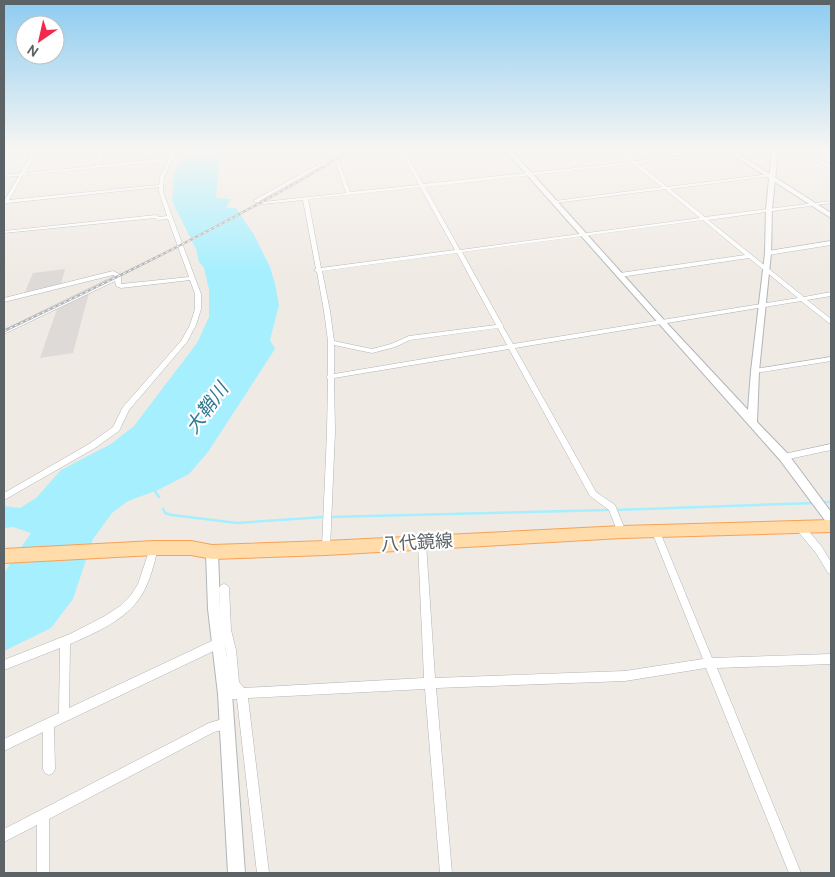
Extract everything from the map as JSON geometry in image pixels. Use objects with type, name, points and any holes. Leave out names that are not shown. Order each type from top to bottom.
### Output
[{"type":"main road","points":[[794,191],[831,216]]},
{"type":"main road","name":"八代鏡線","points":[[7,556],[154,548],[191,548],[212,552],[326,548],[622,532],[831,526]]},
{"type":"street","points":[[4,203],[11,191]]},
{"type":"street","points":[[4,203],[115,191]]},
{"type":"street","points":[[4,497],[116,430],[126,409],[184,342],[193,325],[198,309],[198,294],[162,200],[161,191]]},
{"type":"street","points":[[272,191],[255,200],[263,203],[370,191]]},
{"type":"street","points":[[426,191],[593,494],[614,510],[622,532]]},
{"type":"street","points":[[545,191],[660,322],[784,457],[831,520]]},
{"type":"street","points":[[555,202],[644,191]]},
{"type":"street","points":[[670,191],[831,322]]},
{"type":"street","points":[[752,423],[755,371],[768,253],[770,191]]},
{"type":"street","points":[[305,198],[317,270],[327,311],[330,342],[331,432],[326,548]]},
{"type":"street","points":[[317,270],[831,202]]},
{"type":"street","points":[[4,232],[156,216],[158,219],[169,217]]},
{"type":"street","points":[[768,253],[831,243]]},
{"type":"street","points":[[620,275],[750,256]]},
{"type":"street","points":[[4,300],[113,273],[119,277]]},
{"type":"street","points":[[119,277],[118,285],[121,286],[192,278]]},
{"type":"street","points":[[4,332],[119,277]]},
{"type":"street","points":[[329,377],[831,294]]},
{"type":"street","points":[[330,342],[372,351],[393,346],[409,338],[501,326]]},
{"type":"street","points":[[755,371],[831,359]]},
{"type":"street","points":[[784,457],[831,447]]},
{"type":"street","points":[[799,526],[819,550],[831,570]]},
{"type":"street","points":[[656,532],[795,873]]},
{"type":"street","points":[[422,544],[430,683],[446,873]]},
{"type":"street","points":[[4,665],[112,619],[134,598],[145,578],[154,548]]},
{"type":"street","points":[[212,552],[221,616],[226,724],[237,873]]},
{"type":"street","points":[[221,616],[224,588]]},
{"type":"street","points":[[64,640],[64,716]]},
{"type":"street","points":[[223,649],[234,684],[242,693],[263,873]]},
{"type":"street","points":[[4,745],[48,723],[223,649]]},
{"type":"street","points":[[225,694],[430,683],[625,676],[708,663],[831,659]]},
{"type":"street","points":[[48,723],[49,769]]},
{"type":"street","points":[[4,836],[213,727],[226,724]]},
{"type":"street","points":[[43,815],[43,873]]},
{"type":"shaded area","points":[[65,269],[61,284],[25,292],[33,273]]},
{"type":"shaded area","points":[[89,293],[73,353],[40,358],[57,309]]},
{"type":"water","name":"大鞘川","points":[[173,191],[217,191],[216,198],[231,199],[226,208],[236,208],[254,235],[270,267],[275,284],[279,305],[270,340],[275,349],[208,452],[189,474],[158,490],[128,501],[112,513],[93,539],[73,599],[51,628],[4,651],[4,573],[31,533],[13,527],[4,528],[4,506],[20,508],[36,498],[61,470],[111,444],[134,426],[197,343],[209,317],[209,289],[204,268],[199,262],[196,249],[172,201]]},
{"type":"waterway","points":[[4,200],[9,191]]},
{"type":"waterway","points":[[155,491],[159,497]]},
{"type":"waterway","points":[[824,502],[831,502]]},
{"type":"waterway","points":[[616,510],[814,503]]},
{"type":"waterway","points":[[163,509],[165,513],[172,515],[237,523],[324,517]]},
{"type":"waterway","points":[[329,517],[609,510]]},
{"type":"railway","points":[[4,331],[181,245],[281,191]]}]
